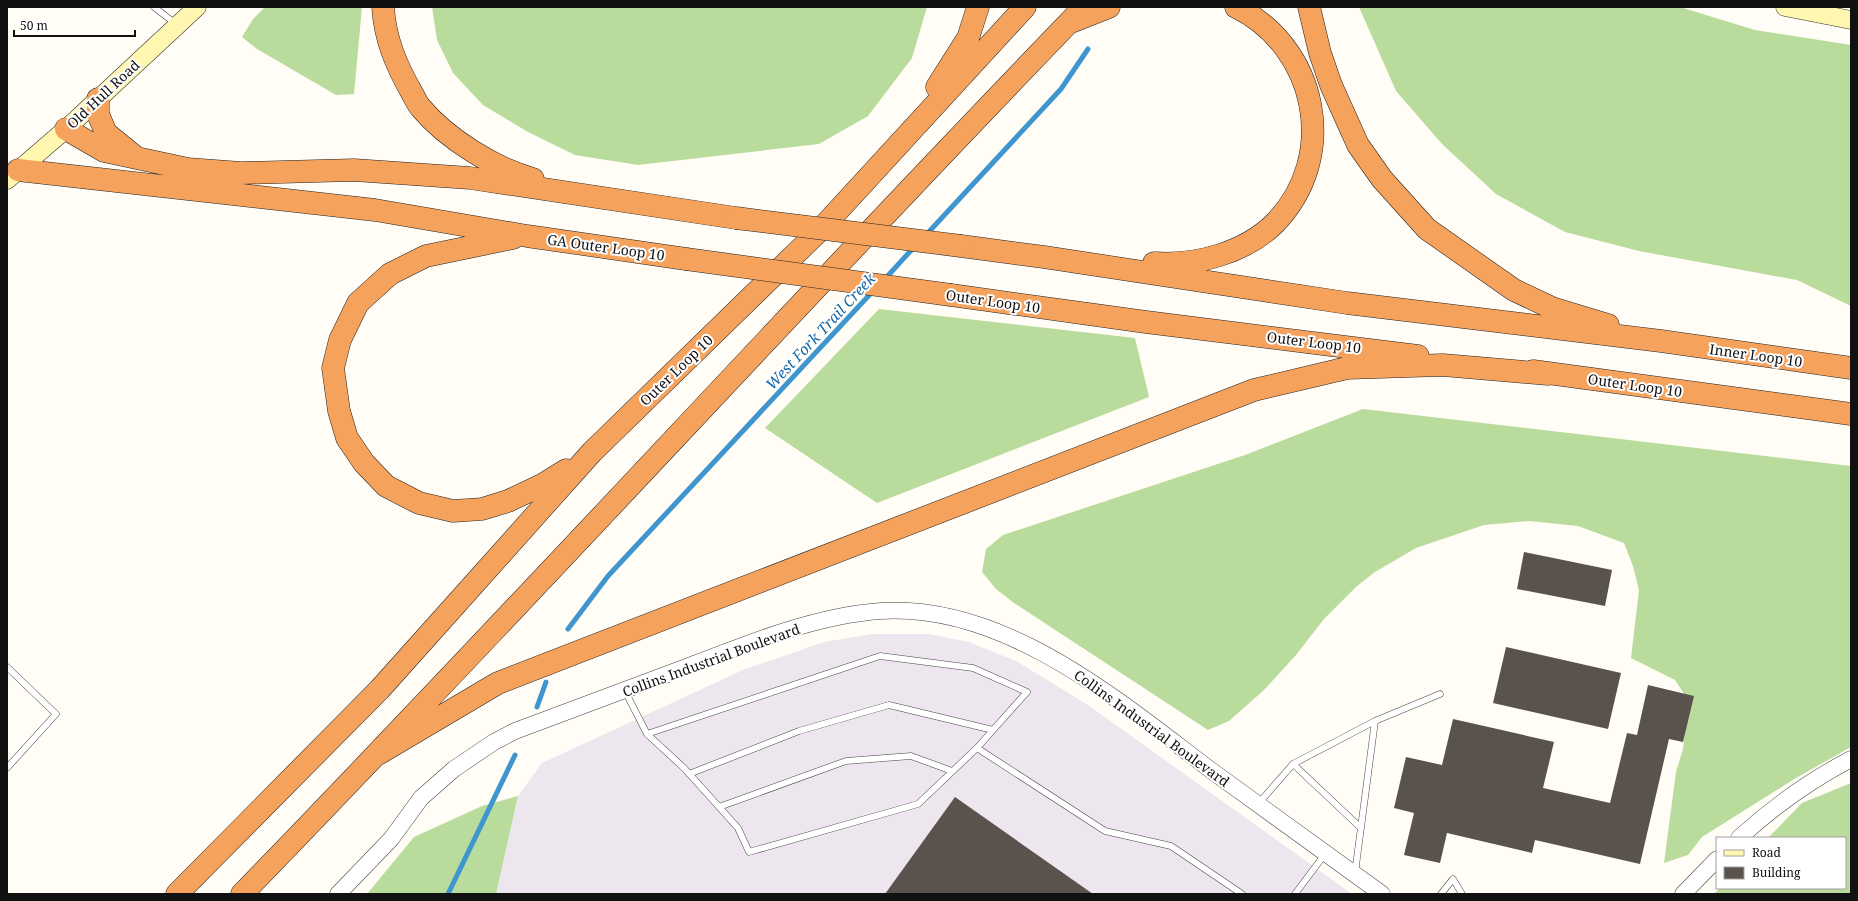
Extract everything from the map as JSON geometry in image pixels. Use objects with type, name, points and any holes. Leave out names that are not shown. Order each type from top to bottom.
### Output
[{"type":"highway","points":[[383,7],[387,36],[401,75],[419,107],[434,123],[471,150],[520,175],[613,200]]},
{"type":"highway","points":[[891,152],[950,68],[968,38],[978,7]]},
{"type":"highway","name":"Outer Loop 10","points":[[592,452],[821,229],[1025,7]]},
{"type":"highway","points":[[242,894],[378,754],[804,299],[1084,7]]},
{"type":"highway","points":[[1068,24],[1109,7]]},
{"type":"highway","points":[[1044,257],[1170,264],[1200,260],[1227,253],[1254,238],[1274,223],[1290,205],[1309,162],[1312,138],[1312,115],[1306,87],[1298,67],[1278,37],[1261,21],[1236,7]]},
{"type":"highway","points":[[1309,7],[1320,53],[1331,86],[1358,145],[1382,178],[1427,229],[1514,290],[1552,308],[1661,341]]},
{"type":"highway","points":[[98,99],[98,114],[106,133],[139,159]]},
{"type":"highway","points":[[66,129],[104,151],[188,169],[241,173],[354,170],[470,178],[736,218],[1044,257],[1347,303],[1661,341]]},
{"type":"highway","name":"GA Outer Loop 10","points":[[12,175],[375,210],[527,236],[686,259]]},
{"type":"highway","points":[[527,236],[426,256],[390,274],[358,303],[340,340],[333,368],[339,411],[347,438],[364,463],[386,486],[419,503],[453,511],[482,509],[508,501],[542,485],[592,452]]},
{"type":"highway","name":"Outer Loop 10","points":[[686,259],[1146,322],[1336,344],[1851,414]]},
{"type":"highway","name":"Inner Loop 10","points":[[1661,341],[1851,368]]},
{"type":"highway","points":[[378,754],[498,683],[1254,390],[1348,368],[1443,365],[1548,374]]},
{"type":"highway","points":[[177,894],[380,689],[592,452]]},
{"type":"main road","name":"Old Hull Road","points":[[12,175],[66,129],[197,7]]},
{"type":"main road","points":[[1785,7],[1851,20]]},
{"type":"street","name":"Collins Industrial Boulevard","points":[[338,894],[391,839],[421,798],[454,769],[494,742],[516,731],[786,631],[832,619],[880,611],[904,610],[928,612],[976,624],[1020,642],[1063,665],[1104,690],[1325,854],[1382,894]]},
{"type":"street","points":[[1740,837],[1790,796],[1851,758]]},
{"type":"street","points":[[1683,894],[1716,860]]},
{"type":"lane","points":[[154,7],[178,25]]},
{"type":"lane","points":[[625,690],[647,734],[689,774],[738,828],[749,852],[918,804],[952,770],[977,748],[1027,692],[973,668],[880,656],[647,734]]},
{"type":"lane","points":[[7,667],[56,714],[7,768]]},
{"type":"lane","points":[[1258,804],[1293,764],[1375,721],[1440,694]]},
{"type":"lane","points":[[689,774],[799,731],[889,705],[993,730]]},
{"type":"lane","points":[[1355,875],[1375,721]]},
{"type":"lane","points":[[977,748],[1105,831],[1171,846],[1242,894]]},
{"type":"lane","points":[[719,807],[846,761],[911,756],[952,770]]},
{"type":"lane","points":[[1293,764],[1361,828]]},
{"type":"lane","points":[[1296,894],[1325,854]]},
{"type":"lane","points":[[1441,894],[1452,879],[1462,894]]},
{"type":"shaded area","points":[[872,634],[929,634],[969,642],[1016,661],[1088,705],[1352,894],[496,894],[518,796],[542,763],[743,670],[824,642]]},
{"type":"green space","points":[[265,7],[362,7],[354,94],[336,95],[257,49],[242,37],[253,19]]},
{"type":"green space","points":[[432,7],[927,7],[912,58],[868,116],[819,144],[638,165],[575,155],[528,132],[483,105],[453,73],[437,40]]},
{"type":"green space","points":[[1359,7],[1680,7],[1755,30],[1851,45],[1851,306],[1797,280],[1639,251],[1565,232],[1496,194],[1442,144],[1396,91]]},
{"type":"green space","points":[[879,309],[1135,338],[1149,397],[877,503],[765,428]]},
{"type":"green space","points":[[1363,409],[1851,466],[1851,747],[1796,778],[1702,837],[1688,855],[1664,863],[1676,772],[1683,749],[1688,700],[1675,680],[1631,658],[1639,590],[1633,566],[1624,543],[1578,526],[1529,521],[1484,525],[1416,548],[1375,572],[1357,586],[1324,619],[1296,655],[1264,690],[1229,721],[1208,730],[1014,603],[996,589],[982,572],[986,549],[1003,535],[1245,455]]},
{"type":"green space","points":[[1851,783],[1851,894],[1714,894],[1719,889],[1846,889],[1846,837],[1769,837],[1802,803]]},
{"type":"green space","points":[[518,796],[496,894],[367,894],[414,837],[482,806]]},
{"type":"building","points":[[1524,552],[1612,570],[1605,606],[1517,589]]},
{"type":"building","points":[[1506,647],[1621,673],[1608,729],[1493,703]]},
{"type":"building","points":[[1648,685],[1694,696],[1683,742],[1669,739],[1640,864],[1535,840],[1532,853],[1447,833],[1440,863],[1404,855],[1414,813],[1394,808],[1406,757],[1442,765],[1453,719],[1554,742],[1543,788],[1610,803],[1627,733],[1637,735]]},
{"type":"building","points":[[955,797],[1093,894],[885,894]]},
{"type":"waterway","name":"West Fork Trail Creek","points":[[925,236],[1061,89],[1088,49]]},
{"type":"waterway","name":"West Fork Trail Creek","points":[[884,280],[915,246]]},
{"type":"waterway","name":"West Fork Trail Creek","points":[[568,629],[608,576],[874,290]]},
{"type":"waterway","name":"West Fork Trail Creek","points":[[537,707],[546,682]]},
{"type":"waterway","name":"West Fork Trail Creek","points":[[448,894],[515,755]]}]
